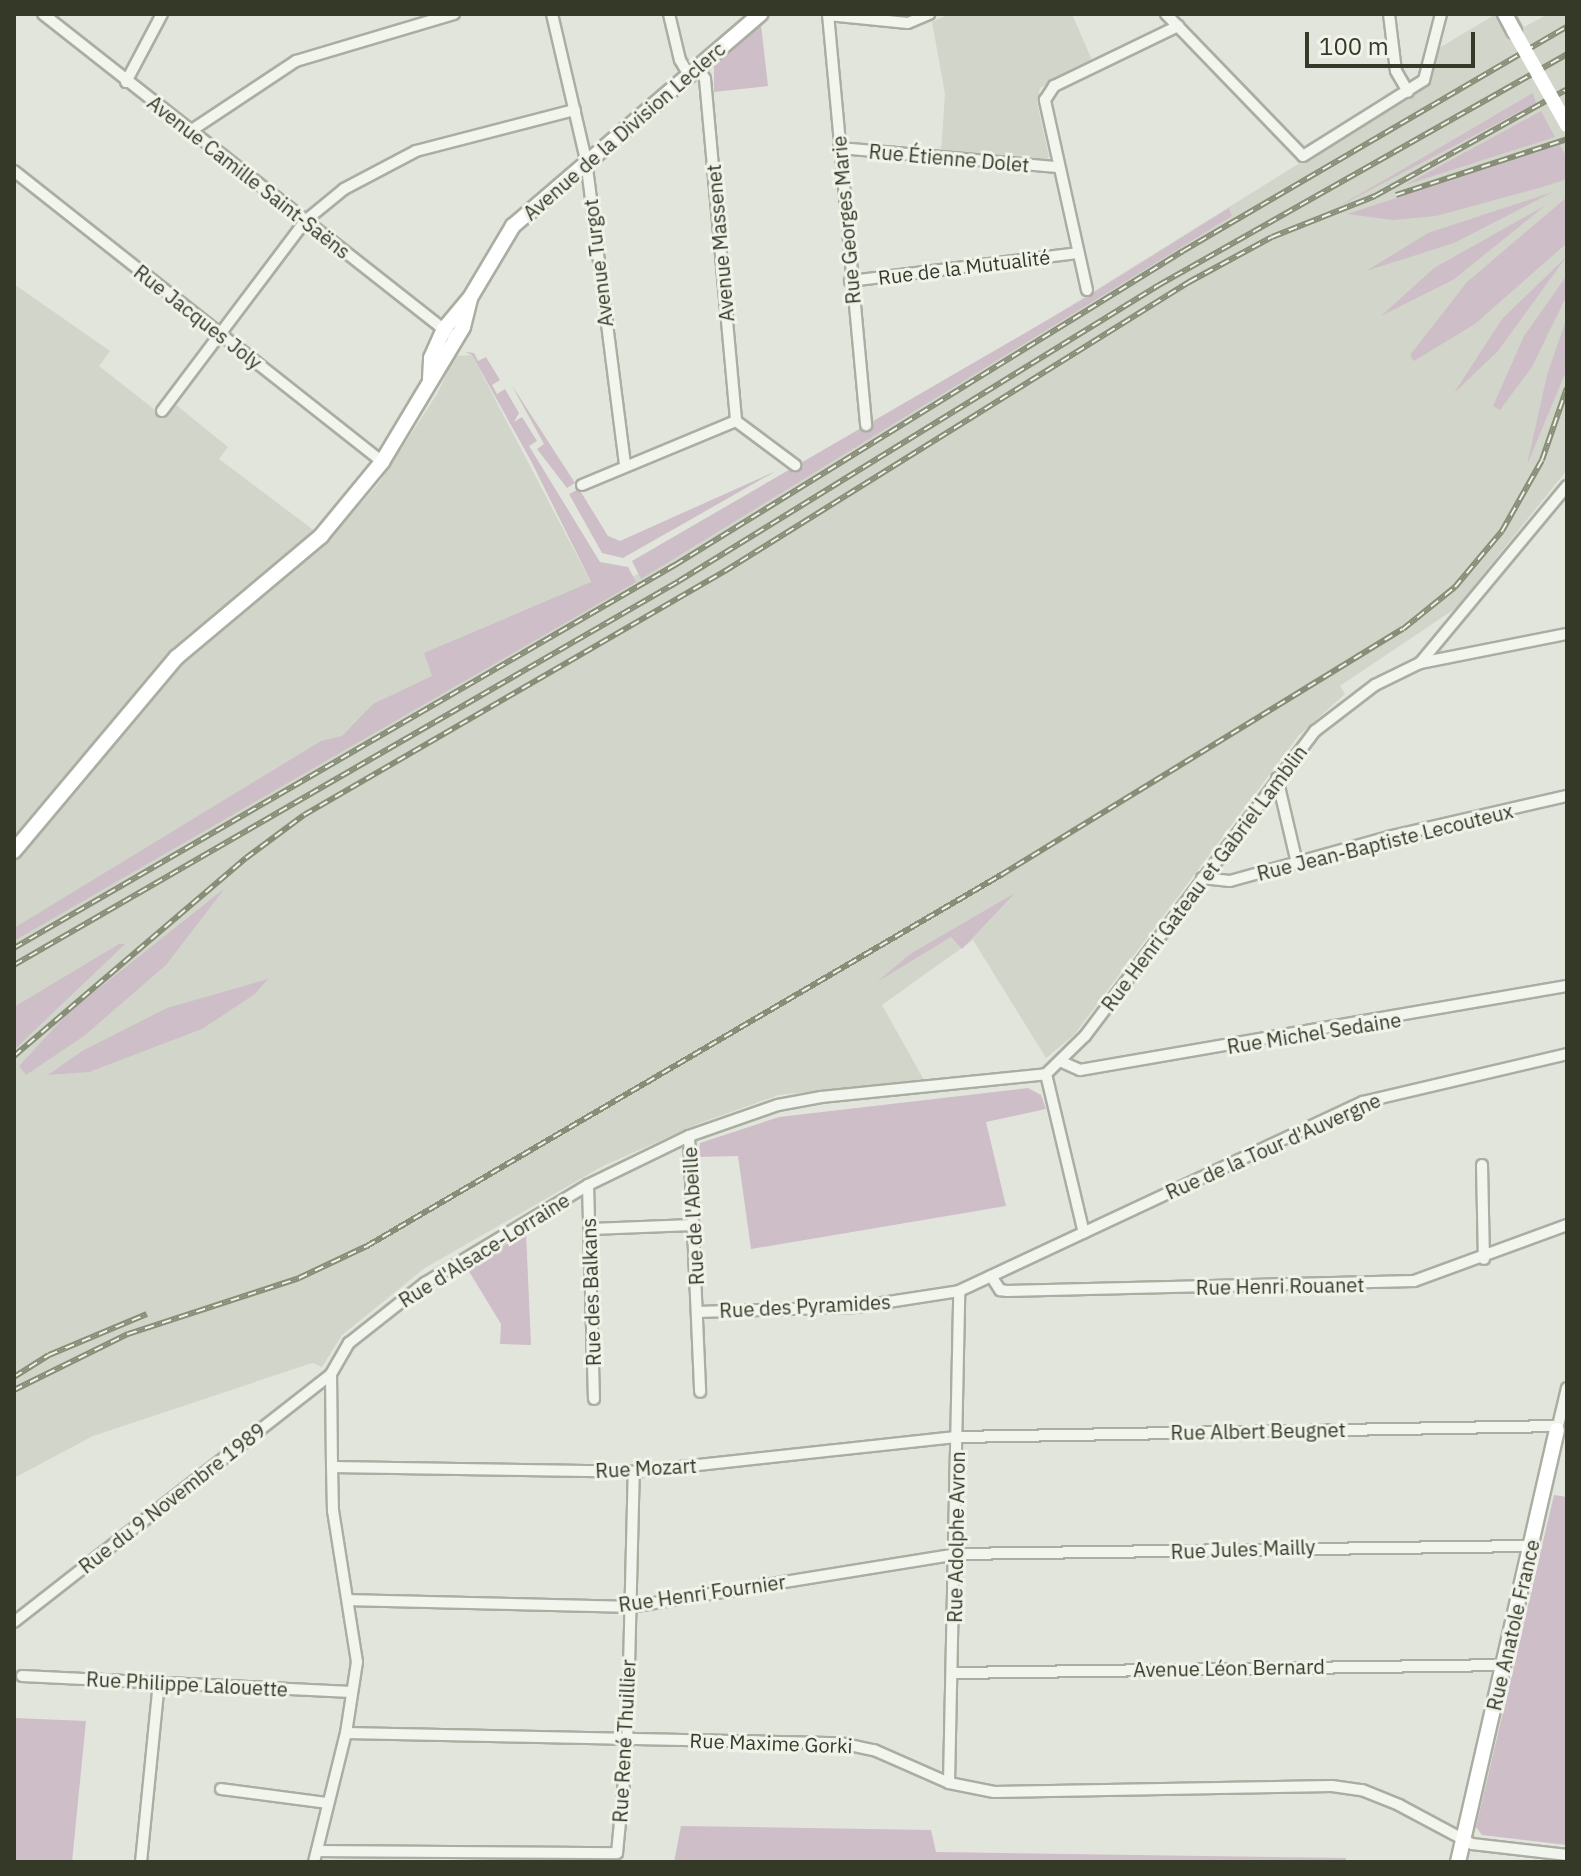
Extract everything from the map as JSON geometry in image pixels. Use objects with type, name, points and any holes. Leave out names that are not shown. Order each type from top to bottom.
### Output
[{"type":"street","name":"Avenue Camille Saint-Saëns","points":[[43,14],[456,339]]},
{"type":"street","points":[[126,82],[162,14]]},
{"type":"street","points":[[192,130],[296,61],[454,14]]},
{"type":"street","name":"Avenue Turgot","points":[[552,14],[586,160],[625,466]]},
{"type":"street","name":"Avenue Massenet","points":[[669,14],[680,60],[705,79],[736,421]]},
{"type":"street","name":"Avenue de la Division Leclerc","points":[[14,851],[177,657],[321,536],[382,462],[456,339],[470,298],[513,226],[586,160],[760,14]]},
{"type":"street","points":[[828,14],[908,23],[929,14]]},
{"type":"street","name":"Rue Georges Marie","points":[[828,14],[850,281],[866,425]]},
{"type":"street","points":[[1166,14],[1303,156],[1424,80],[1441,14]]},
{"type":"street","points":[[1389,14],[1396,71],[1408,92]]},
{"type":"street","points":[[1505,14],[1567,125]]},
{"type":"street","points":[[1087,290],[1058,167],[1045,100],[1048,91],[1178,26]]},
{"type":"street","points":[[162,411],[305,221],[344,189],[416,151],[575,110]]},
{"type":"street","name":"Rue Étienne Dolet","points":[[839,148],[1058,167]]},
{"type":"street","name":"Rue Jacques Joly","points":[[14,171],[382,462]]},
{"type":"street","name":"Rue de la Mutualité","points":[[850,281],[1078,253]]},
{"type":"street","points":[[430,379],[431,358],[444,329],[470,298]]},
{"type":"street","points":[[582,485],[736,421],[795,465]]},
{"type":"street","name":"Rue Henri Gateau et Gabriel Lamblin","points":[[1046,1074],[1062,1062],[1277,778],[1337,712],[1420,663],[1567,486]]},
{"type":"street","points":[[1420,663],[1567,634]]},
{"type":"street","points":[[1277,778],[1297,863]]},
{"type":"street","name":"Rue Jean-Baptiste Lecouteux","points":[[1202,878],[1230,881],[1567,796]]},
{"type":"street","name":"Rue Michel Sedaine","points":[[1062,1062],[1080,1070],[1567,986]]},
{"type":"street","name":"Rue de la Tour d'Auvergne","points":[[991,1276],[1363,1102],[1567,1054]]},
{"type":"street","points":[[1046,1074],[1084,1233]]},
{"type":"street","name":"Rue d'Alsace-Lorraine","points":[[331,1374],[349,1343],[391,1307],[588,1185],[689,1136],[778,1105],[821,1097],[1023,1080],[1046,1074]]},
{"type":"street","name":"Rue de l'Abeille","points":[[689,1136],[700,1392]]},
{"type":"street","points":[[1482,1165],[1484,1259]]},
{"type":"street","name":"Rue des Balkans","points":[[588,1185],[594,1399]]},
{"type":"street","points":[[590,1229],[694,1225]]},
{"type":"street","name":"Rue Henri Rouanet","points":[[991,1276],[1000,1290],[1007,1291],[1414,1281],[1484,1259],[1567,1225]]},
{"type":"street","name":"Rue des Pyramides","points":[[697,1312],[856,1307],[959,1291],[991,1276]]},
{"type":"street","name":"Rue Adolphe Avron","points":[[949,1783],[954,1673],[959,1291]]},
{"type":"street","points":[[316,1856],[346,1733],[358,1651],[333,1511],[331,1374]]},
{"type":"street","name":"Rue du 9 Novembre 1989","points":[[14,1622],[331,1374]]},
{"type":"street","name":"Rue Anatole France","points":[[1458,1862],[1567,1388]]},
{"type":"street","name":"Rue Albert Beugnet","points":[[958,1437],[1558,1428]]},
{"type":"street","name":"Rue Mozart","points":[[332,1467],[634,1472],[958,1437]]},
{"type":"street","name":"Rue René Thuillier","points":[[316,1856],[613,1855],[619,1848],[626,1740],[634,1472]]},
{"type":"street","name":"Rue Jules Mailly","points":[[956,1554],[1531,1546]]},
{"type":"street","name":"Rue Henri Fournier","points":[[350,1600],[630,1607],[956,1554]]},
{"type":"street","name":"Avenue Léon Bernard","points":[[954,1673],[1503,1665]]},
{"type":"street","name":"Rue Philippe Lalouette","points":[[22,1676],[352,1692]]},
{"type":"street","points":[[141,1862],[159,1682]]},
{"type":"street","name":"Rue Maxime Gorki","points":[[346,1733],[856,1745],[949,1783],[994,1792],[1332,1786],[1362,1790],[1463,1839],[1567,1855]]},
{"type":"street","points":[[221,1789],[327,1803]]},
{"type":"shaded area","points":[[950,14],[1072,14],[1092,60],[1040,88],[1037,102],[1049,157],[1045,161],[941,151],[945,94],[932,22]]},
{"type":"shaded area","points":[[1496,14],[1517,14],[1524,27],[1548,14],[1567,14],[1567,470],[1456,608],[1340,686],[1345,694],[1299,735],[1074,1035],[1046,1058],[973,940],[882,1005],[924,1080],[779,1095],[700,1123],[603,1166],[425,1268],[342,1335],[322,1367],[312,1363],[93,1436],[14,1478],[14,284],[110,351],[99,366],[164,417],[175,404],[228,447],[219,459],[328,541],[379,483],[437,394],[455,356],[472,355],[596,592],[645,571],[1428,83],[1439,48]]},
{"type":"shaded area","points":[[761,25],[768,86],[714,92],[714,64]]},
{"type":"shaded area","points":[[1533,93],[1536,103],[1330,211],[1386,179]]},
{"type":"shaded area","points":[[1541,111],[1555,137],[1405,185]]},
{"type":"shaded area","points":[[1560,145],[1567,158],[1567,179],[1546,186],[1436,216],[1393,220],[1347,214]]},
{"type":"shaded area","points":[[1553,192],[1454,243],[1366,271],[1428,233]]},
{"type":"shaded area","points":[[1567,197],[1567,243],[1475,324],[1414,361],[1410,355],[1467,282]]},
{"type":"shaded area","points":[[1546,205],[1453,280],[1381,316],[1434,268]]},
{"type":"shaded area","points":[[1229,208],[1232,216],[641,579],[632,561],[1080,301]]},
{"type":"shaded area","points":[[1567,256],[1498,351],[1454,393],[1502,319]]},
{"type":"shaded area","points":[[1567,275],[1567,295],[1532,367],[1500,410],[1493,406],[1524,336]]},
{"type":"shaded area","points":[[1567,317],[1567,369],[1527,465],[1547,375]]},
{"type":"shaded area","points":[[465,352],[474,353],[478,361],[486,357],[500,380],[492,385],[497,394],[505,389],[519,413],[514,422],[522,417],[537,441],[529,446],[600,562],[628,567],[636,582],[14,941],[14,928],[321,741],[342,736],[373,704],[432,676],[424,653],[591,582],[531,461],[472,355]]},
{"type":"shaded area","points":[[511,384],[575,483],[567,488],[537,449],[544,444]]},
{"type":"shaded area","points":[[776,471],[623,558],[602,553],[569,494],[579,489],[608,536],[620,541]]},
{"type":"shaded area","points":[[225,888],[166,965],[84,1036],[26,1075],[19,1066],[69,1012]]},
{"type":"shaded area","points":[[1015,893],[962,949],[951,937],[877,982],[910,954]]},
{"type":"shaded area","points":[[119,944],[125,944],[14,1050],[14,1007]]},
{"type":"shaded area","points":[[268,979],[255,994],[202,1029],[89,1072],[48,1075],[82,1051],[167,1008]]},
{"type":"shaded area","points":[[1028,1088],[1041,1095],[1046,1109],[986,1122],[1006,1206],[751,1249],[738,1156],[698,1157],[700,1143],[779,1117]]},
{"type":"shaded area","points":[[526,1232],[531,1345],[500,1344],[501,1324],[467,1268]]},
{"type":"shaded area","points":[[1554,1495],[1567,1497],[1567,1845],[1482,1835],[1476,1827]]},
{"type":"shaded area","points":[[14,1718],[86,1721],[72,1862],[14,1862]]},
{"type":"shaded area","points":[[681,1826],[931,1830],[936,1852],[1346,1858],[1346,1862],[674,1862]]},
{"type":"railway","points":[[14,948],[675,565],[1183,251],[1567,27]]},
{"type":"railway","points":[[14,965],[679,581],[1159,285],[1567,54]]},
{"type":"railway","points":[[14,1056],[246,858],[304,815],[725,571],[1189,282],[1272,237],[1375,196],[1567,89]]},
{"type":"railway","points":[[1396,195],[1567,139]]},
{"type":"railway","points":[[14,1390],[128,1334],[299,1278],[367,1246],[1001,875],[1403,629],[1455,587],[1502,531],[1542,460],[1567,388]]},
{"type":"railway","points":[[14,1377],[49,1355],[147,1314]]}]
